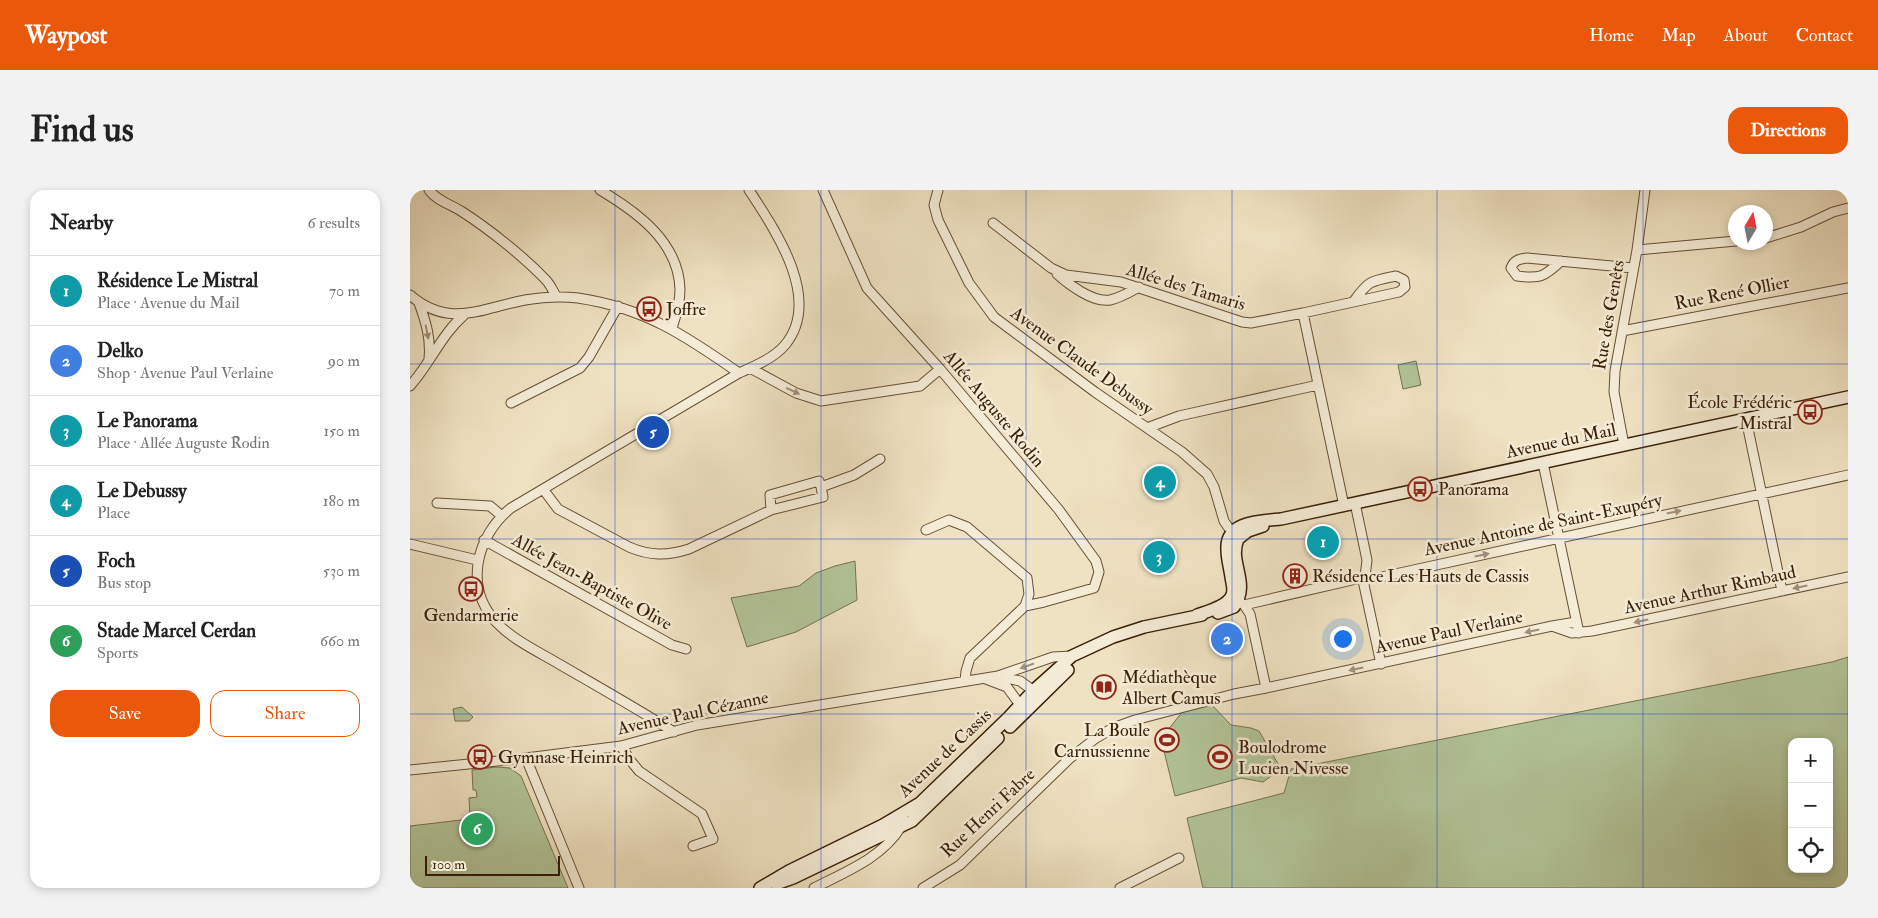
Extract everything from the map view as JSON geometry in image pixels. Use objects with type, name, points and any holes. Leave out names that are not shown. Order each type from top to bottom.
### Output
[{"type":"main road","name":"Avenue du Mail","points":[[1237,534],[1243,524],[1281,519],[1848,397]]},
{"type":"main road","points":[[1237,534],[1229,538],[1227,550],[1233,588],[1238,601]]},
{"type":"main road","name":"Avenue de Cassis","points":[[762,888],[793,878],[901,827],[920,814],[1072,656],[1113,637],[1130,632],[1197,615],[1223,613],[1234,607],[1238,601]]},
{"type":"main road","name":"Avenue de Cassis","points":[[1037,693],[1086,651]]},
{"type":"main road","name":"Avenue de Cassis","points":[[762,888],[788,871],[883,825],[920,804],[1022,708]]},
{"type":"street","points":[[429,190],[432,195],[459,210],[516,253],[547,281],[556,296]]},
{"type":"street","points":[[600,190],[641,217],[656,232],[668,249],[677,270],[680,291],[672,328]]},
{"type":"street","points":[[674,732],[630,704],[507,633],[487,610],[481,596],[477,575],[477,560],[484,540],[494,524],[512,508],[739,373],[773,356],[792,337],[798,313],[799,293],[793,270],[783,245],[749,190]]},
{"type":"street","name":"Allée Auguste Rodin","points":[[823,190],[867,288],[940,369],[1059,510],[1096,561],[1099,572],[1094,588],[1025,606]]},
{"type":"street","name":"Avenue Claude Debussy","points":[[938,190],[934,205],[938,220],[969,283],[994,317],[1079,381],[1182,452],[1207,474],[1214,487],[1224,521],[1228,528],[1237,534]]},
{"type":"street","name":"Rue des Genêts","points":[[1624,445],[1614,392],[1615,370],[1637,250],[1645,190]]},
{"type":"street","points":[[1773,236],[1848,208]]},
{"type":"street","name":"Allée des Tamaris","points":[[993,223],[1051,268],[1066,275],[1121,282],[1242,322],[1251,323],[1303,313],[1354,302],[1403,291],[1405,287],[1404,280],[1396,276],[1370,282],[1354,302]]},
{"type":"street","points":[[1637,250],[1728,242]]},
{"type":"street","points":[[1561,261],[1547,274],[1539,278],[1517,276],[1511,268],[1512,264],[1520,259],[1561,261],[1633,268]]},
{"type":"street","points":[[1051,268],[1070,286],[1107,301],[1139,287]]},
{"type":"street","name":"Rue René Ollier","points":[[1622,331],[1848,288]]},
{"type":"street","points":[[410,295],[420,303],[449,315],[464,315],[525,300],[556,296],[578,298],[618,306],[672,328],[739,373]]},
{"type":"street","points":[[420,303],[430,348],[428,361]]},
{"type":"street","points":[[511,403],[580,368],[589,357],[618,306]]},
{"type":"street","points":[[1303,313],[1318,386],[1349,504],[1367,560],[1364,585],[1381,664]]},
{"type":"street","points":[[410,386],[449,329],[464,315]]},
{"type":"street","points":[[750,368],[796,393],[821,401],[920,386],[940,369]]},
{"type":"street","points":[[1147,428],[1179,416],[1318,386]]},
{"type":"street","points":[[1746,419],[1782,591]]},
{"type":"street","points":[[821,487],[854,475],[880,459]]},
{"type":"street","points":[[1543,463],[1579,633]]},
{"type":"street","name":"Avenue Antoine de Saint-Exupéry","points":[[1238,601],[1365,577],[1377,578],[1848,475]]},
{"type":"street","points":[[543,489],[558,509],[629,547],[651,555],[689,549],[771,510],[823,497],[819,481],[770,494],[771,510]]},
{"type":"street","points":[[437,503],[512,508]]},
{"type":"street","points":[[490,506],[502,516]]},
{"type":"street","points":[[926,530],[949,520],[967,527],[1026,578],[1029,594],[1025,606],[970,658],[965,681]]},
{"type":"street","name":"Allée Jean-Baptiste Olive","points":[[484,540],[672,645],[686,649]]},
{"type":"street","points":[[410,544],[477,560]]},
{"type":"street","points":[[1356,572],[1365,577]]},
{"type":"street","name":"Avenue Arthur Rimbaud","points":[[1579,633],[1848,577]]},
{"type":"street","points":[[1238,601],[1250,614],[1266,688]]},
{"type":"street","points":[[1552,626],[1576,622]]},
{"type":"street","name":"Avenue Paul Verlaine","points":[[1152,716],[1234,694],[1552,626],[1567,632],[1579,633]]},
{"type":"street","name":"Avenue Paul Cézanne","points":[[410,770],[621,746],[702,724],[998,676],[1053,657],[1072,656]]},
{"type":"street","name":"Avenue Paul Cézanne","points":[[998,676],[1020,681],[1037,693]]},
{"type":"street","name":"Avenue Paul Cézanne","points":[[981,678],[1007,687],[1022,708]]},
{"type":"street","name":"Rue Henri Fabre","points":[[923,888],[960,865],[1085,745],[1113,728],[1152,716]]},
{"type":"street","points":[[621,746],[639,771],[702,814],[713,838],[693,846]]},
{"type":"street","points":[[526,758],[579,888]]},
{"type":"street","points":[[878,852],[878,832],[883,825]]},
{"type":"street","points":[[814,888],[878,852],[901,827]]},
{"type":"street","points":[[1120,888],[1179,858]]},
{"type":"green space","points":[[1416,361],[1421,385],[1403,389],[1398,365]]},
{"type":"green space","points":[[855,561],[857,600],[796,632],[747,647],[731,598],[799,586],[816,573]]},
{"type":"green space","points":[[1848,657],[1848,888],[1203,888],[1187,818],[1284,793],[1291,769],[1832,662]]},
{"type":"green space","name":"Boulodrome Lucien Nivesse","points":[[1212,705],[1231,725],[1259,731],[1281,769],[1263,782],[1241,778],[1175,796],[1162,743],[1157,733],[1168,730],[1182,712]]},
{"type":"green space","points":[[462,707],[473,717],[469,721],[455,721],[453,709]]},
{"type":"green space","points":[[496,767],[510,768],[521,776],[568,888],[410,888],[410,826],[470,819],[469,798],[477,797],[476,790],[473,790],[472,770]]},
{"type":"place","name":"Joffre","points":[[649,309]]},
{"type":"place","name":"École Frédéric Mistral","points":[[1810,412]]},
{"type":"place","name":"Foch","points":[[653,432]]},
{"type":"place","name":"Le Debussy","points":[[1160,482]]},
{"type":"place","name":"Panorama","points":[[1420,489]]},
{"type":"place","name":"Résidence Le Mistral","points":[[1323,542]]},
{"type":"place","name":"Le Panorama","points":[[1159,557]]},
{"type":"place","name":"Résidence Les Hauts de Cassis","points":[[1295,576]]},
{"type":"place","name":"Gendarmerie","points":[[471,589]]},
{"type":"place","name":"Delko","points":[[1227,639]]},
{"type":"place","name":"Médiathèque Albert Camus","points":[[1104,687]]},
{"type":"place","name":"La Boule Carnussienne","points":[[1167,740]]},
{"type":"place","name":"Gymnase Heinrich","points":[[480,757]]},
{"type":"place","name":"Boulodrome Lucien Nivesse","points":[[1220,757]]},
{"type":"place","name":"Stade Marcel Cerdan","points":[[477,829]]}]
